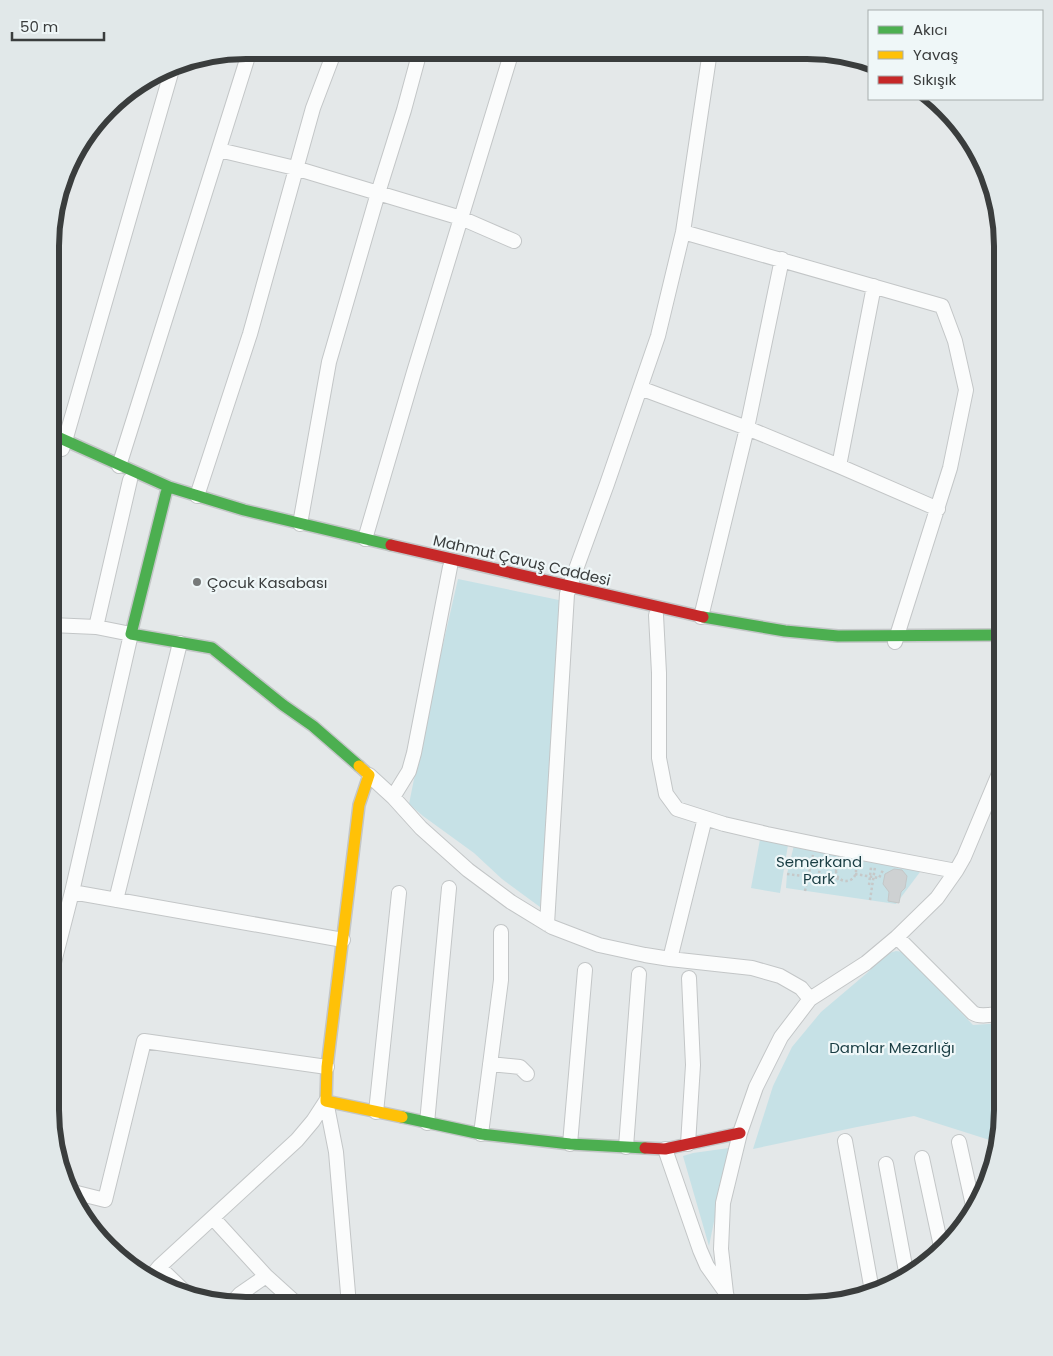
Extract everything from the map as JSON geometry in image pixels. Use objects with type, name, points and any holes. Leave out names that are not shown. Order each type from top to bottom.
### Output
[{"type":"main road","name":"Mahmut Çavuş Caddesi","points":[[59,445],[197,496],[300,524],[568,590],[702,617],[812,634],[895,641],[994,636]]},
{"type":"main road","points":[[59,445],[130,480],[194,503],[262,522],[450,567],[568,590],[692,624],[767,637],[823,644],[895,641],[950,646],[994,644]]},
{"type":"main road","points":[[166,493],[131,634],[212,648],[283,706],[313,726],[370,775],[360,805],[327,1067],[326,1101],[481,1134],[570,1144],[665,1149],[740,1133]]},
{"type":"street","points":[[119,466],[247,59]]},
{"type":"street","points":[[197,496],[250,334],[313,108],[332,59]]},
{"type":"street","points":[[300,524],[329,362],[418,59]]},
{"type":"street","points":[[365,540],[510,59]]},
{"type":"street","points":[[547,924],[568,590],[658,336],[683,232],[709,59]]},
{"type":"street","points":[[59,445],[170,75]]},
{"type":"street","points":[[219,150],[295,168],[461,218],[514,241]]},
{"type":"street","points":[[683,232],[942,306],[955,340],[966,390],[950,468],[895,641]]},
{"type":"street","points":[[702,617],[747,428],[782,259]]},
{"type":"street","points":[[840,466],[874,286]]},
{"type":"street","points":[[640,388],[747,428],[938,509]]},
{"type":"street","points":[[96,627],[130,480]]},
{"type":"street","points":[[393,797],[409,771],[414,753],[450,567]]},
{"type":"street","points":[[656,615],[659,673],[659,758],[666,794],[677,809],[733,826],[815,844],[874,861],[899,861],[956,871]]},
{"type":"street","points":[[59,625],[96,627],[131,634],[59,943]]},
{"type":"street","points":[[116,900],[180,643]]},
{"type":"street","points":[[370,775],[421,828],[468,870],[511,902],[552,927],[599,945],[670,959],[752,968],[780,976],[801,988],[810,999]]},
{"type":"street","points":[[728,1297],[721,1248],[723,1203],[740,1133],[756,1087],[781,1036],[810,999],[866,963],[898,938],[937,898],[964,857],[994,785]]},
{"type":"street","points":[[670,959],[705,818]]},
{"type":"street","points":[[427,1123],[449,888]]},
{"type":"street","points":[[72,892],[343,940]]},
{"type":"street","points":[[376,1112],[399,893]]},
{"type":"street","points":[[481,1134],[501,980],[501,932]]},
{"type":"street","points":[[898,938],[973,1013],[977,1016],[994,1014]]},
{"type":"street","points":[[570,1144],[585,970]]},
{"type":"street","points":[[626,1147],[639,974]]},
{"type":"street","points":[[688,1144],[693,1065],[689,978]]},
{"type":"street","points":[[78,1193],[105,1200],[144,1041],[327,1067]]},
{"type":"street","points":[[490,1064],[520,1067],[527,1074]]},
{"type":"street","points":[[154,1273],[297,1140],[313,1121],[326,1101]]},
{"type":"street","points":[[326,1101],[336,1152],[348,1297]]},
{"type":"street","points":[[845,1141],[871,1286]]},
{"type":"street","points":[[959,1142],[972,1199]]},
{"type":"street","points":[[665,1149],[700,1250],[707,1266],[727,1297]]},
{"type":"street","points":[[922,1158],[940,1241]]},
{"type":"street","points":[[886,1164],[906,1269]]},
{"type":"street","points":[[213,1218],[266,1276],[289,1297]]},
{"type":"street","points":[[237,1297],[266,1276]]},
{"type":"path","points":[[806,891],[815,844]]},
{"type":"path","points":[[845,861],[851,863],[855,868],[854,877],[848,881],[839,878],[836,869],[840,864],[845,861]]},
{"type":"path","points":[[870,900],[874,861]]},
{"type":"path","points":[[868,885],[872,876],[874,861]]},
{"type":"path","points":[[855,874],[879,878],[882,871],[890,866],[898,866],[899,861]]},
{"type":"path","points":[[818,878],[821,863]]},
{"type":"path","points":[[787,874],[835,880],[839,878]]},
{"type":"green space","points":[[458,579],[559,600],[552,754],[540,907],[502,879],[474,853],[409,804],[423,746],[427,714]]},
{"type":"green space","points":[[761,834],[789,839],[780,893],[751,888]]},
{"type":"green space","name":"Semerkand Park","points":[[795,841],[918,865],[920,872],[896,904],[786,888],[787,874]]},
{"type":"green space","name":"Damlar Mezarlığı","points":[[896,951],[903,952],[973,1025],[994,1024],[994,1122],[992,1141],[914,1116],[753,1149],[773,1086],[792,1047],[821,1012],[867,973],[886,954]]},
{"type":"green space","points":[[729,1148],[709,1246],[683,1156]]},
{"type":"building","points":[[894,869],[902,870],[907,876],[899,903],[888,901],[889,892],[883,884],[885,874]]},
{"type":"traffic: fast","points":[[59,438],[169,487],[244,510],[391,545]]},
{"type":"traffic: fast","points":[[166,493],[131,634],[212,648],[283,705],[313,726],[359,766]]},
{"type":"traffic: fast","points":[[703,617],[785,631],[838,636],[994,635]]},
{"type":"traffic: fast","points":[[402,1117],[481,1134],[570,1144],[645,1148]]},
{"type":"traffic: slow","points":[[359,766],[369,775],[359,805],[327,1067],[326,1101],[402,1117]]},
{"type":"traffic: jam","points":[[391,545],[703,617]]},
{"type":"traffic: jam","points":[[645,1148],[665,1149],[740,1133]]},
{"type":"place","name":"Çocuk Kasabası","points":[[197,582]]}]
